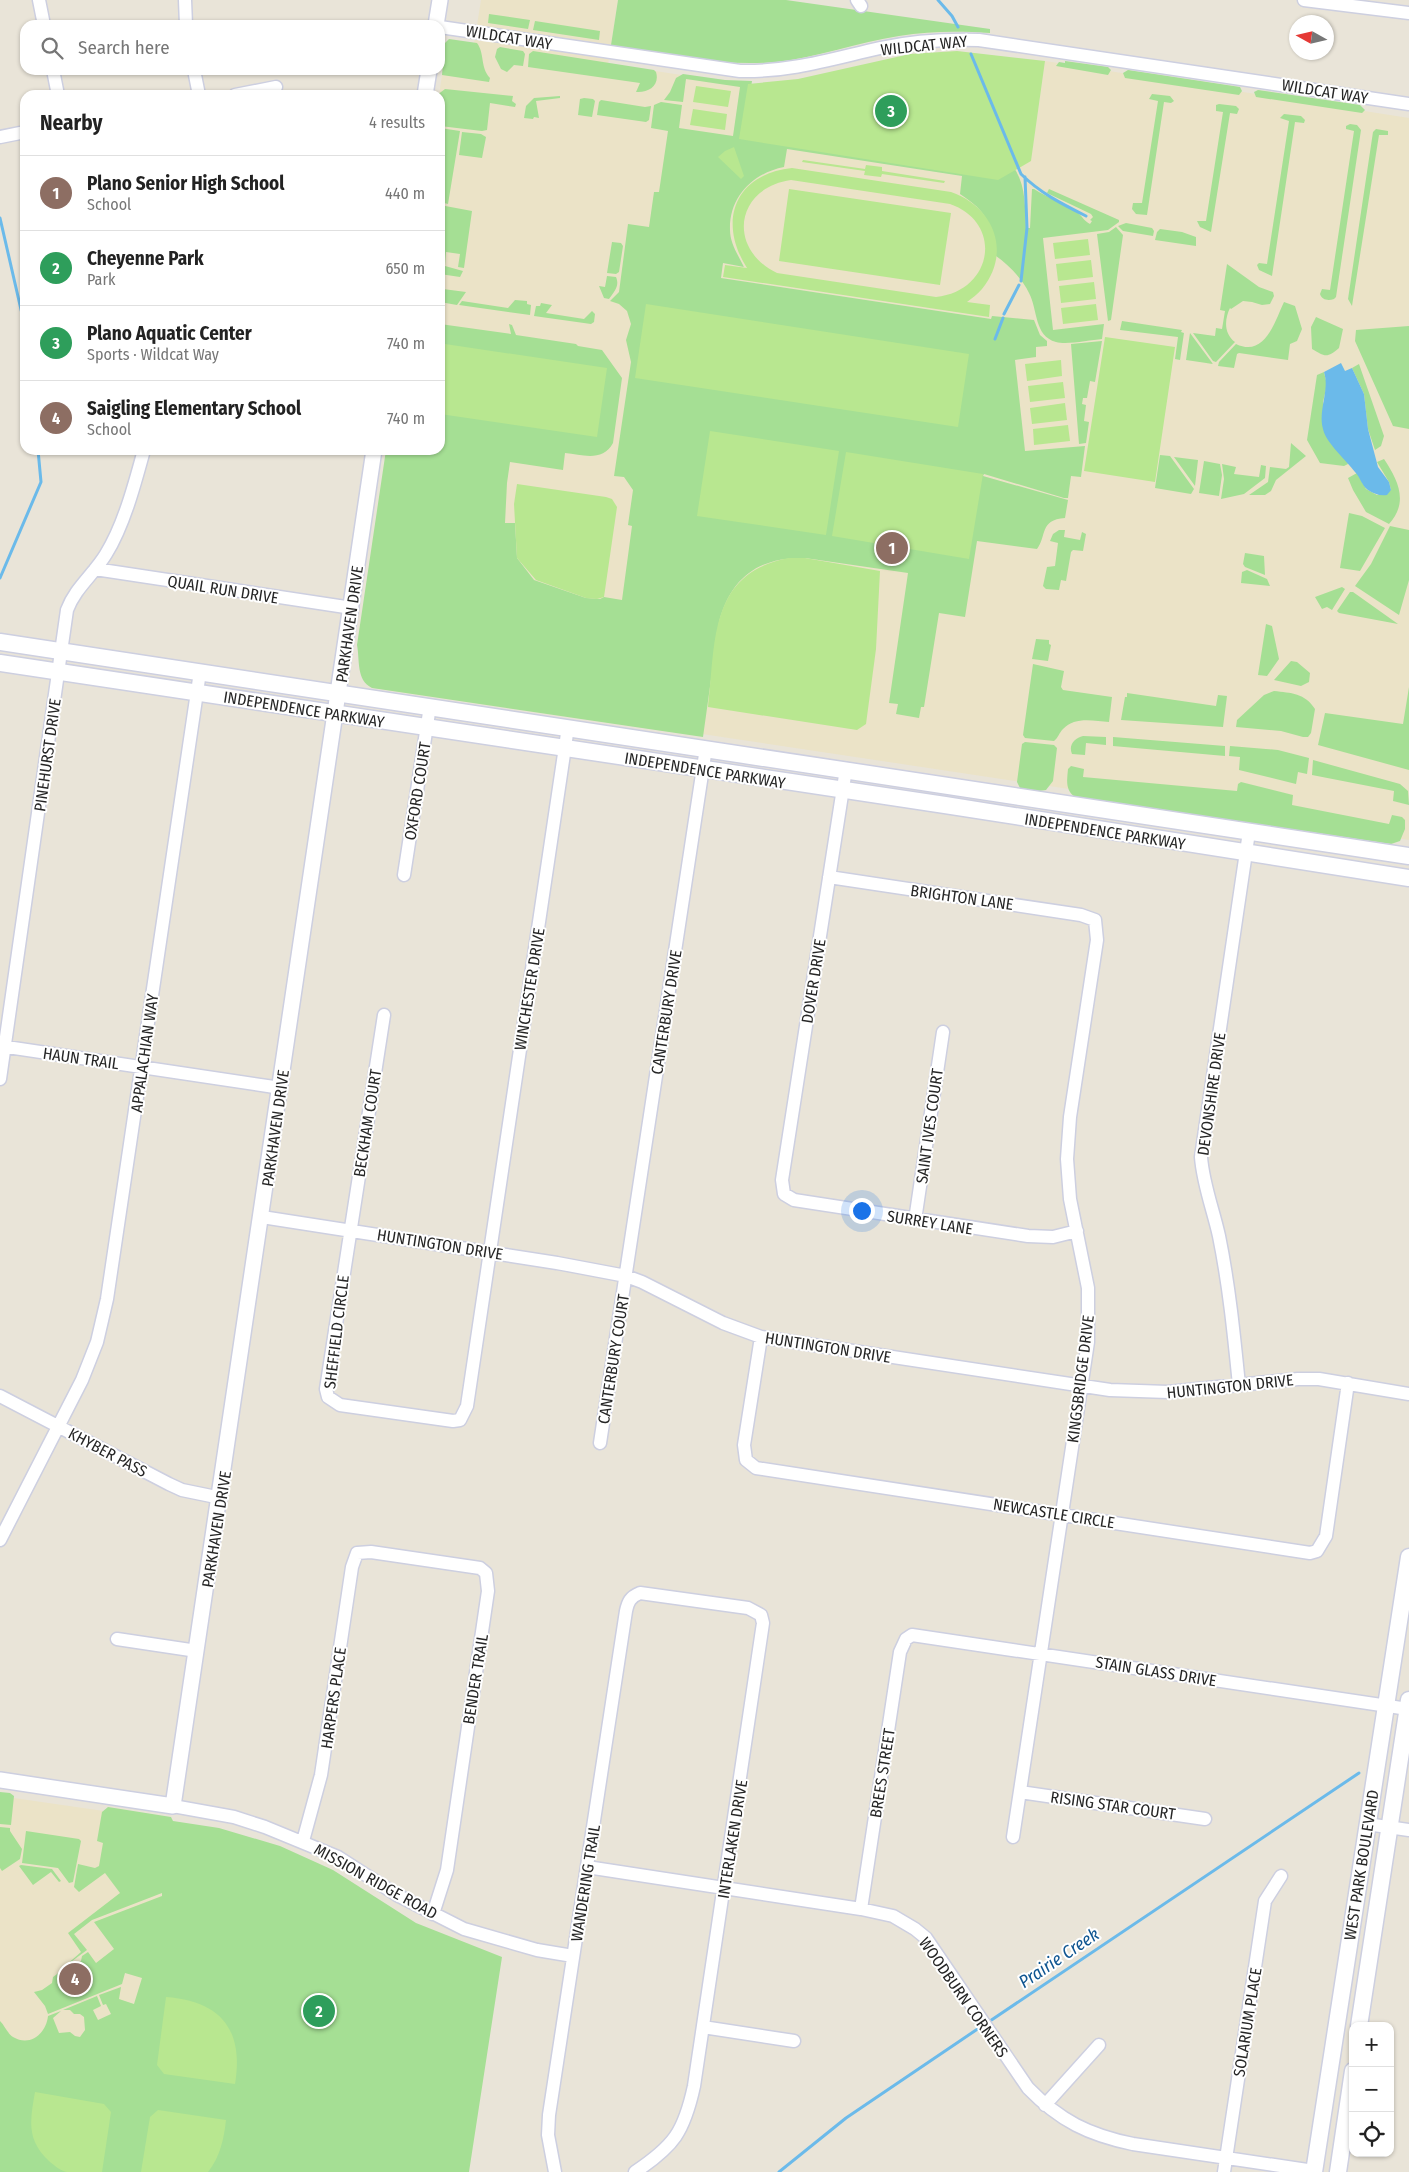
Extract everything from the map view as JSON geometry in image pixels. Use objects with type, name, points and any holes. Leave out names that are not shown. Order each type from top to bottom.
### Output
[{"type":"main road","name":"INDEPENDENCE PARKWAY","points":[[0,642],[1409,856]]},
{"type":"main road","name":"INDEPENDENCE PARKWAY","points":[[0,663],[1407,878]]},
{"type":"main road","points":[[1407,878],[1409,856]]},
{"type":"main road","name":"WEST PARK BOULEVARD","points":[[1316,2172],[1367,1824],[1409,1557]]},
{"type":"main road","name":"WEST PARK BOULEVARD","points":[[1360,2022],[1408,1705]]},
{"type":"main road","points":[[1338,2172],[1349,2098]]},
{"type":"street","points":[[39,0],[43,20]]},
{"type":"street","points":[[185,0],[186,20]]},
{"type":"street","points":[[437,20],[440,0]]},
{"type":"street","points":[[1304,0],[1409,13]]},
{"type":"street","name":"WILDCAT WAY","points":[[445,28],[740,71],[790,69],[912,42],[947,39],[980,40],[1409,104]]},
{"type":"street","points":[[54,75],[57,90]]},
{"type":"street","points":[[195,75],[198,90]]},
{"type":"street","points":[[426,90],[428,75]]},
{"type":"street","points":[[261,90],[276,87]]},
{"type":"street","points":[[0,137],[20,133]]},
{"type":"street","name":"PINEHURST DRIVE","points":[[0,1079],[2,1046],[70,601],[114,541],[142,455]]},
{"type":"street","name":"PARKHAVEN DRIVE","points":[[174,1806],[373,455]]},
{"type":"street","name":"QUAIL RUN DRIVE","points":[[95,569],[352,608]]},
{"type":"street","name":"APPALACHIAN WAY","points":[[0,1540],[85,1373],[97,1342],[107,1299],[200,672]]},
{"type":"street","name":"OXFORD COURT","points":[[404,875],[430,706]]},
{"type":"street","name":"WINCHESTER DRIVE","points":[[489,1252],[568,727]]},
{"type":"street","name":"CANTERBURY DRIVE","points":[[626,1276],[706,748]]},
{"type":"street","name":"DOVER DRIVE","points":[[784,1194],[782,1180],[846,769]]},
{"type":"street","name":"DEVONSHIRE DRIVE","points":[[1239,1385],[1228,1285],[1218,1233],[1203,1179],[1201,1157],[1249,832]]},
{"type":"street","name":"BRIGHTON LANE","points":[[829,877],[1081,914],[1095,920]]},
{"type":"street","name":"KINGSBRIDGE DRIVE","points":[[1013,1837],[1088,1342],[1088,1288],[1068,1179],[1068,1145],[1097,940],[1095,920]]},
{"type":"street","name":"BECKHAM COURT","points":[[350,1231],[384,1015]]},
{"type":"street","name":"SAINT IVES COURT","points":[[915,1220],[942,1032]]},
{"type":"street","name":"HAUN TRAIL","points":[[2,1046],[281,1088]]},
{"type":"street","name":"SURREY LANE","points":[[784,1194],[794,1200],[1028,1236],[1053,1237],[1077,1231]]},
{"type":"street","name":"HUNTINGTON DRIVE","points":[[262,1216],[626,1276],[642,1282],[723,1323],[761,1337],[1110,1390],[1153,1393],[1298,1379],[1319,1379],[1409,1394]]},
{"type":"street","name":"SHEFFIELD CIRCLE","points":[[350,1231],[327,1382],[328,1397],[340,1405],[443,1421],[460,1420],[465,1414],[489,1252]]},
{"type":"street","name":"CANTERBURY COURT","points":[[600,1443],[626,1276]]},
{"type":"street","name":"NEWCASTLE CIRCLE","points":[[761,1337],[744,1445],[744,1453],[750,1465],[756,1468],[1310,1553],[1317,1551],[1326,1536],[1348,1383]]},
{"type":"street","name":"KHYBER PASS","points":[[0,1396],[169,1484],[182,1490],[220,1498]]},
{"type":"street","name":"BENDER TRAIL","points":[[357,1553],[371,1552],[471,1566],[480,1568],[486,1573],[488,1581],[447,1870],[433,1914]]},
{"type":"street","name":"HARPERS PLACE","points":[[303,1842],[321,1775],[352,1567],[357,1553]]},
{"type":"street","name":"INTERLAKEN DRIVE","points":[[634,1596],[647,1594],[748,1608],[761,1615],[763,1631],[725,1888],[689,2111],[680,2131],[669,2147],[636,2172]]},
{"type":"street","name":"WANDERING TRAIL","points":[[555,2172],[550,2153],[549,2115],[626,1611],[628,1602],[634,1596]]},
{"type":"street","name":"STAIN GLASS DRIVE","points":[[906,1639],[912,1635],[918,1635],[1386,1706],[1408,1705]]},
{"type":"street","points":[[117,1639],[197,1651]]},
{"type":"street","name":"BREES STREET","points":[[861,1909],[900,1652],[906,1639]]},
{"type":"street","name":"MISSION RIDGE ROAD","points":[[0,1780],[234,1817],[338,1857],[397,1895],[464,1929],[499,1940],[574,1956]]},
{"type":"street","name":"RISING STAR COURT","points":[[1020,1792],[1205,1818]]},
{"type":"street","points":[[1367,1824],[1409,1830]]},
{"type":"street","name":"WOODBURN CORNERS","points":[[587,1867],[861,1909],[893,1916],[915,1928],[936,1950],[1018,2074],[1045,2105],[1074,2125],[1112,2140],[1316,2172]]},
{"type":"street","name":"SOLARIUM PLACE","points":[[1224,2172],[1265,1901],[1281,1876]]},
{"type":"street","points":[[703,2027],[794,2041]]},
{"type":"street","points":[[1045,2105],[1100,2045]]},
{"type":"shaded area","points":[[481,0],[618,0],[608,64],[722,81],[1031,160],[1045,61],[1409,118],[1409,840],[375,685],[439,455],[445,455],[445,90],[440,90],[442,75],[445,75],[447,41],[474,44]]},
{"type":"shaded area","points":[[0,1796],[173,1821],[136,2065],[0,2067]]},
{"type":"green space","points":[[618,0],[786,0],[990,29],[990,33],[944,32],[911,34],[791,60],[735,63],[672,56],[611,45]]},
{"type":"green space","points":[[489,14],[530,20],[528,29],[488,23]]},
{"type":"green space","points":[[535,21],[600,31],[599,40],[533,30]]},
{"type":"green space","points":[[449,39],[477,43],[485,69],[490,78],[489,82],[442,75],[445,75],[445,43]]},
{"type":"green space","points":[[500,47],[523,51],[525,54],[523,66],[514,65],[507,72],[501,69],[495,57],[497,49]]},
{"type":"green space","points":[[533,51],[654,70],[657,77],[655,84],[649,90],[636,92],[640,83],[528,67],[529,54]]},
{"type":"green space","points":[[957,51],[1045,61],[1031,161],[998,180],[739,139],[748,84],[798,79],[910,54]]},
{"type":"green space","points":[[1065,61],[1108,67],[1111,70],[1108,75],[1056,66],[1059,62],[1065,63]]},
{"type":"green space","points":[[1128,70],[1240,87],[1242,91],[1239,95],[1125,78],[1123,73]]},
{"type":"green space","points":[[683,74],[725,80],[752,81],[744,134],[1014,168],[1023,189],[1026,228],[1030,228],[1032,189],[1078,213],[1090,224],[1092,221],[1090,220],[1093,217],[1091,214],[1047,193],[1049,189],[1119,220],[1108,230],[1043,238],[1053,330],[1104,324],[1102,339],[1066,343],[1049,339],[1040,328],[1032,300],[1023,283],[996,256],[986,218],[977,207],[960,194],[962,176],[787,149],[784,167],[762,175],[745,188],[738,197],[731,218],[730,230],[731,240],[744,267],[723,263],[721,278],[991,319],[992,316],[1034,320],[1040,335],[1047,341],[1047,346],[1036,347],[1036,357],[1015,360],[1025,451],[1085,446],[1081,477],[1071,476],[1068,498],[984,474],[983,476],[1068,500],[1065,518],[1057,519],[1047,525],[1037,549],[977,541],[965,617],[939,613],[924,707],[921,707],[919,718],[896,714],[898,704],[889,703],[908,573],[805,558],[774,561],[761,566],[739,582],[731,593],[719,622],[703,737],[372,688],[367,685],[361,675],[357,645],[385,455],[445,455],[445,325],[511,334],[509,324],[512,325],[516,335],[602,350],[622,378],[613,443],[609,449],[604,453],[592,456],[565,453],[563,470],[510,462],[505,523],[515,523],[517,558],[534,580],[586,598],[600,599],[604,597],[622,600],[632,526],[628,525],[633,490],[624,477],[614,476],[631,362],[626,340],[631,324],[627,311],[619,304],[610,301],[619,292],[628,224],[649,227],[654,192],[659,192],[668,131],[651,128],[654,105],[661,102],[682,105],[679,128],[733,136],[740,87],[686,79],[683,102],[664,100],[676,78]]},
{"type":"green space","points":[[696,86],[731,91],[728,107],[693,102]]},
{"type":"green space","points":[[444,90],[513,96],[512,101],[516,104],[515,107],[490,103],[487,130],[445,127]]},
{"type":"green space","points":[[1258,90],[1360,105],[1365,110],[1362,113],[1256,97],[1254,92]]},
{"type":"green space","points":[[1152,94],[1170,96],[1174,101],[1171,103],[1164,102],[1147,215],[1136,214],[1132,209],[1133,203],[1142,203],[1158,101],[1149,99]]},
{"type":"green space","points":[[560,96],[560,98],[536,101],[539,118],[524,118],[526,106],[534,98]]},
{"type":"green space","points":[[584,98],[595,101],[592,117],[578,115],[580,99]]},
{"type":"green space","points":[[601,100],[645,107],[651,106],[649,120],[646,122],[597,115]]},
{"type":"green space","points":[[1216,105],[1236,106],[1239,109],[1237,114],[1230,113],[1211,232],[1200,227],[1197,221],[1206,221],[1223,112],[1216,111]]},
{"type":"green space","points":[[693,109],[727,114],[725,130],[690,125]]},
{"type":"green space","points":[[1284,114],[1301,116],[1305,120],[1304,123],[1295,122],[1272,276],[1259,270],[1257,265],[1259,263],[1267,264],[1289,121],[1280,118]]},
{"type":"green space","points":[[1350,124],[1357,125],[1361,130],[1336,297],[1327,300],[1322,298],[1320,294],[1322,289],[1330,290],[1354,131],[1346,129],[1346,126]]},
{"type":"green space","points":[[445,129],[460,131],[448,204],[445,203]]},
{"type":"green space","points":[[1376,129],[1388,131],[1388,135],[1379,135],[1352,306],[1348,299],[1373,132]]},
{"type":"green space","points":[[462,132],[481,134],[486,137],[482,158],[459,155]]},
{"type":"green space","points":[[734,147],[744,176],[741,179],[718,157]]},
{"type":"green space","points":[[803,160],[865,169],[866,165],[882,167],[882,171],[945,181],[944,183],[882,174],[881,177],[864,175],[865,171],[802,162]]},
{"type":"green space","points":[[792,168],[951,192],[966,199],[978,208],[988,220],[994,232],[997,246],[996,260],[991,275],[980,291],[967,302],[990,305],[989,317],[723,277],[725,265],[747,268],[738,250],[733,233],[733,217],[737,203],[745,190],[757,180],[772,172]],"holes":[[[791,180],[950,204],[967,213],[979,226],[984,240],[985,255],[980,270],[970,283],[955,292],[936,297],[777,273],[761,262],[750,249],[745,235],[744,220],[749,207],[758,195],[772,185]]]},
{"type":"green space","points":[[789,189],[951,213],[940,285],[779,261]]},
{"type":"green space","points":[[445,206],[472,211],[464,268],[458,267],[460,254],[446,252],[445,266]]},
{"type":"green space","points":[[1126,223],[1152,228],[1154,231],[1153,236],[1123,231],[1118,226]]},
{"type":"green space","points":[[1116,227],[1123,235],[1111,320],[1108,321],[1097,234],[1109,232]]},
{"type":"green space","points":[[1160,229],[1182,232],[1196,237],[1196,246],[1155,240]]},
{"type":"green space","points":[[1088,239],[1090,255],[1055,259],[1053,243]]},
{"type":"green space","points":[[612,242],[621,243],[623,246],[619,272],[616,274],[607,273]]},
{"type":"green space","points":[[1091,260],[1093,277],[1058,281],[1056,264]]},
{"type":"green space","points":[[1227,264],[1259,287],[1273,292],[1274,296],[1270,304],[1262,305],[1243,301],[1230,308],[1226,325],[1228,334],[1235,342],[1216,362],[1213,361],[1193,333],[1215,336],[1216,328],[1222,329],[1225,311],[1220,310]]},
{"type":"green space","points":[[445,266],[463,271],[460,277],[445,275]]},
{"type":"green space","points":[[607,276],[616,277],[617,280],[616,289],[609,299],[604,298],[599,286],[605,287]]},
{"type":"green space","points":[[1094,282],[1096,299],[1061,303],[1059,286]]},
{"type":"green space","points":[[445,289],[466,292],[457,305],[445,303]]},
{"type":"green space","points":[[515,300],[527,301],[527,304],[531,305],[530,315],[459,305],[462,301],[508,308]]},
{"type":"green space","points":[[1284,302],[1295,306],[1302,329],[1297,341],[1290,344],[1288,360],[1239,353],[1237,354],[1234,368],[1218,366],[1219,362],[1236,344],[1246,347],[1262,342],[1273,327]]},
{"type":"green space","points":[[541,303],[552,305],[546,313],[584,319],[592,311],[595,314],[594,322],[591,324],[534,316],[536,306],[540,306]]},
{"type":"green space","points":[[646,304],[969,354],[958,427],[635,378]]},
{"type":"green space","points":[[1096,304],[1098,320],[1063,324],[1061,308]]},
{"type":"green space","points":[[1316,317],[1343,329],[1339,348],[1331,354],[1323,355],[1312,349],[1311,327]]},
{"type":"green space","points":[[1122,321],[1182,330],[1181,332],[1184,333],[1180,360],[1175,359],[1178,337],[1120,330]]},
{"type":"green space","points":[[1409,326],[1409,429],[1393,426],[1355,341],[1356,330]]},
{"type":"green space","points":[[1190,333],[1213,364],[1186,360]]},
{"type":"green space","points":[[1105,337],[1175,347],[1155,482],[1084,471]]},
{"type":"green space","points":[[1102,341],[1095,382],[1090,381],[1087,398],[1083,398],[1082,404],[1086,405],[1084,421],[1089,422],[1086,443],[1079,444],[1071,344]]},
{"type":"green space","points":[[445,344],[607,368],[597,437],[445,415]]},
{"type":"green space","points":[[1061,360],[1062,376],[1027,381],[1025,364]]},
{"type":"green space","points":[[1359,364],[1384,436],[1381,446],[1375,450],[1368,429],[1364,394],[1352,368]]},
{"type":"green space","points":[[1324,372],[1327,385],[1323,402],[1348,464],[1344,466],[1320,463],[1307,440],[1317,375]]},
{"type":"green space","points":[[1063,382],[1065,398],[1030,402],[1028,386]]},
{"type":"green space","points":[[1065,403],[1067,420],[1032,424],[1030,408]]},
{"type":"green space","points":[[1068,425],[1070,441],[1034,445],[1033,429]]},
{"type":"green space","points":[[710,431],[839,451],[826,535],[697,516]]},
{"type":"green space","points":[[1291,443],[1306,456],[1276,480],[1271,491],[1265,495],[1249,495],[1268,482],[1270,467],[1286,469],[1289,467]]},
{"type":"green space","points":[[846,452],[983,474],[969,559],[832,536]]},
{"type":"green space","points":[[1160,455],[1170,456],[1194,489],[1191,494],[1155,488]]},
{"type":"green space","points":[[1174,457],[1198,460],[1195,486]]},
{"type":"green space","points":[[1384,459],[1394,475],[1400,499],[1399,508],[1389,524],[1366,512],[1348,478],[1357,473],[1366,489],[1377,495],[1391,490],[1389,482],[1377,462]]},
{"type":"green space","points":[[1204,461],[1220,464],[1222,475],[1219,496],[1199,493]]},
{"type":"green space","points":[[1222,464],[1236,467],[1234,474],[1259,477],[1261,465],[1266,466],[1265,478],[1244,494],[1221,499],[1224,479]]},
{"type":"green space","points":[[517,484],[612,499],[617,507],[604,597],[597,599],[586,598],[536,580],[517,558],[514,504]]},
{"type":"green space","points":[[1349,513],[1362,516],[1385,528],[1360,571],[1340,568]]},
{"type":"green space","points":[[1390,526],[1409,530],[1409,580],[1399,615],[1355,586],[1371,564]]},
{"type":"green space","points":[[1059,530],[1065,530],[1064,537],[1080,540],[1082,532],[1086,534],[1083,551],[1073,550],[1071,552],[1066,581],[1061,580],[1059,590],[1046,589],[1043,586],[1047,567],[1055,566],[1058,543],[1050,541],[1053,534]]},
{"type":"green space","points":[[1245,553],[1264,556],[1265,575],[1245,567],[1243,564]]},
{"type":"green space","points":[[789,558],[805,558],[880,571],[876,649],[866,724],[857,730],[708,707],[716,635],[721,614],[730,595],[743,578],[763,566]]},
{"type":"green space","points":[[1247,570],[1267,579],[1270,586],[1241,583],[1242,572]]},
{"type":"green space","points":[[1342,587],[1345,589],[1332,610],[1327,607],[1322,609],[1315,597]]},
{"type":"green space","points":[[1350,592],[1353,592],[1398,624],[1339,613],[1337,611]]},
{"type":"green space","points":[[1266,624],[1272,626],[1279,659],[1267,676],[1258,675]]},
{"type":"green space","points":[[1036,639],[1049,640],[1051,645],[1048,661],[1032,659]]},
{"type":"green space","points":[[1291,661],[1297,662],[1310,673],[1309,682],[1301,686],[1274,680]]},
{"type":"green space","points":[[1033,664],[1064,671],[1061,687],[1063,690],[1112,697],[1109,722],[1085,720],[1073,722],[1063,729],[1054,741],[1025,738],[1023,735]]},
{"type":"green space","points":[[1409,687],[1409,770],[1318,745],[1325,713],[1403,724]]},
{"type":"green space","points":[[1274,691],[1292,693],[1302,697],[1315,709],[1311,733],[1308,737],[1281,731],[1236,727],[1237,720],[1264,695]]},
{"type":"green space","points":[[1127,693],[1216,706],[1218,695],[1227,696],[1223,727],[1121,720]]},
{"type":"green space","points":[[1083,736],[1106,737],[1106,745],[1086,743],[1085,755],[1072,754],[1073,742]]},
{"type":"green space","points":[[1113,737],[1225,746],[1225,756],[1113,746]]},
{"type":"green space","points":[[1025,742],[1054,745],[1057,748],[1053,781],[1046,790],[1039,791],[1020,788],[1017,782],[1022,744]]},
{"type":"green space","points":[[1230,746],[1278,750],[1309,758],[1307,774],[1298,772],[1296,784],[1239,770],[1240,757],[1229,756]]},
{"type":"green space","points":[[1313,760],[1400,784],[1408,791],[1409,805],[1393,801],[1394,791],[1312,775]]},
{"type":"green space","points":[[1071,766],[1084,769],[1083,777],[1237,791],[1238,784],[1241,782],[1293,795],[1292,805],[1389,824],[1392,815],[1402,817],[1405,820],[1405,829],[1400,841],[1391,844],[1075,797],[1067,784],[1068,769]]},
{"type":"green space","points":[[0,1792],[10,1793],[14,1796],[11,1825],[0,1824]]},
{"type":"green space","points":[[108,1807],[171,1817],[173,1821],[219,1828],[280,1846],[333,1870],[416,1923],[502,1957],[469,2172],[0,2172],[0,2021],[9,2034],[19,2040],[25,2040],[36,2037],[41,2033],[48,2016],[61,2011],[53,2018],[59,2033],[70,2032],[80,2037],[85,2030],[84,2017],[80,2014],[74,2014],[70,2010],[63,2010],[97,1996],[101,2006],[93,2010],[98,2020],[111,2014],[106,2004],[103,2005],[99,1995],[121,1987],[119,1999],[134,2004],[142,1978],[125,1973],[122,1984],[48,2014],[45,2006],[34,1992],[42,1990],[52,1983],[53,1977],[68,1966],[74,1967],[81,1961],[82,1956],[88,1952],[96,1963],[114,1949],[94,1922],[162,1896],[162,1893],[92,1920],[74,1934],[87,1950],[64,1967],[81,1952],[68,1933],[120,1893],[105,1873],[79,1892],[74,1887],[78,1864],[95,1868],[99,1866],[103,1843],[97,1841],[102,1812]]},
{"type":"green space","points":[[0,1827],[10,1828],[22,1849],[20,1859],[2,1871],[0,1868]]},
{"type":"green space","points":[[26,1831],[79,1839],[81,1841],[73,1882],[69,1883],[58,1868],[22,1863]]},
{"type":"green space","points":[[19,1866],[52,1869],[61,1881],[59,1882],[51,1872],[33,1885]]},
{"type":"green space","points":[[166,1997],[201,2005],[214,2012],[224,2022],[232,2034],[236,2048],[235,2084],[164,2074],[157,2065]]},
{"type":"green space","points":[[35,2092],[104,2104],[111,2112],[102,2172],[67,2172],[54,2165],[42,2154],[33,2138],[32,2130],[31,2121]]},
{"type":"green space","points":[[158,2110],[226,2120],[221,2148],[208,2172],[141,2172],[150,2117]]},
{"type":"water","points":[[1341,363],[1345,371],[1352,368],[1364,394],[1368,429],[1378,467],[1389,482],[1391,490],[1387,495],[1377,494],[1366,488],[1357,474],[1332,446],[1323,429],[1322,414],[1326,386],[1324,372]]},
{"type":"waterway","points":[[938,0],[952,16],[958,27]]},
{"type":"waterway","points":[[971,54],[1021,174],[1044,192],[1086,216]]},
{"type":"waterway","points":[[1021,281],[1027,228],[1025,177]]},
{"type":"waterway","points":[[0,218],[20,305]]},
{"type":"waterway","points":[[1004,314],[1019,285]]},
{"type":"waterway","points":[[995,339],[1003,318]]},
{"type":"waterway","points":[[0,578],[41,482],[38,455]]},
{"type":"waterway","name":"Prairie Creek","points":[[987,2023],[1359,1773]]},
{"type":"waterway","name":"Prairie Creek","points":[[779,2172],[846,2118],[982,2026]]},
{"type":"place","name":"Plano Aquatic Center","points":[[891,111]]},
{"type":"place","name":"Plano Senior High School","points":[[892,548]]},
{"type":"place","name":"Saigling Elementary School","points":[[75,1979]]},
{"type":"place","name":"Cheyenne Park","points":[[319,2011]]}]
